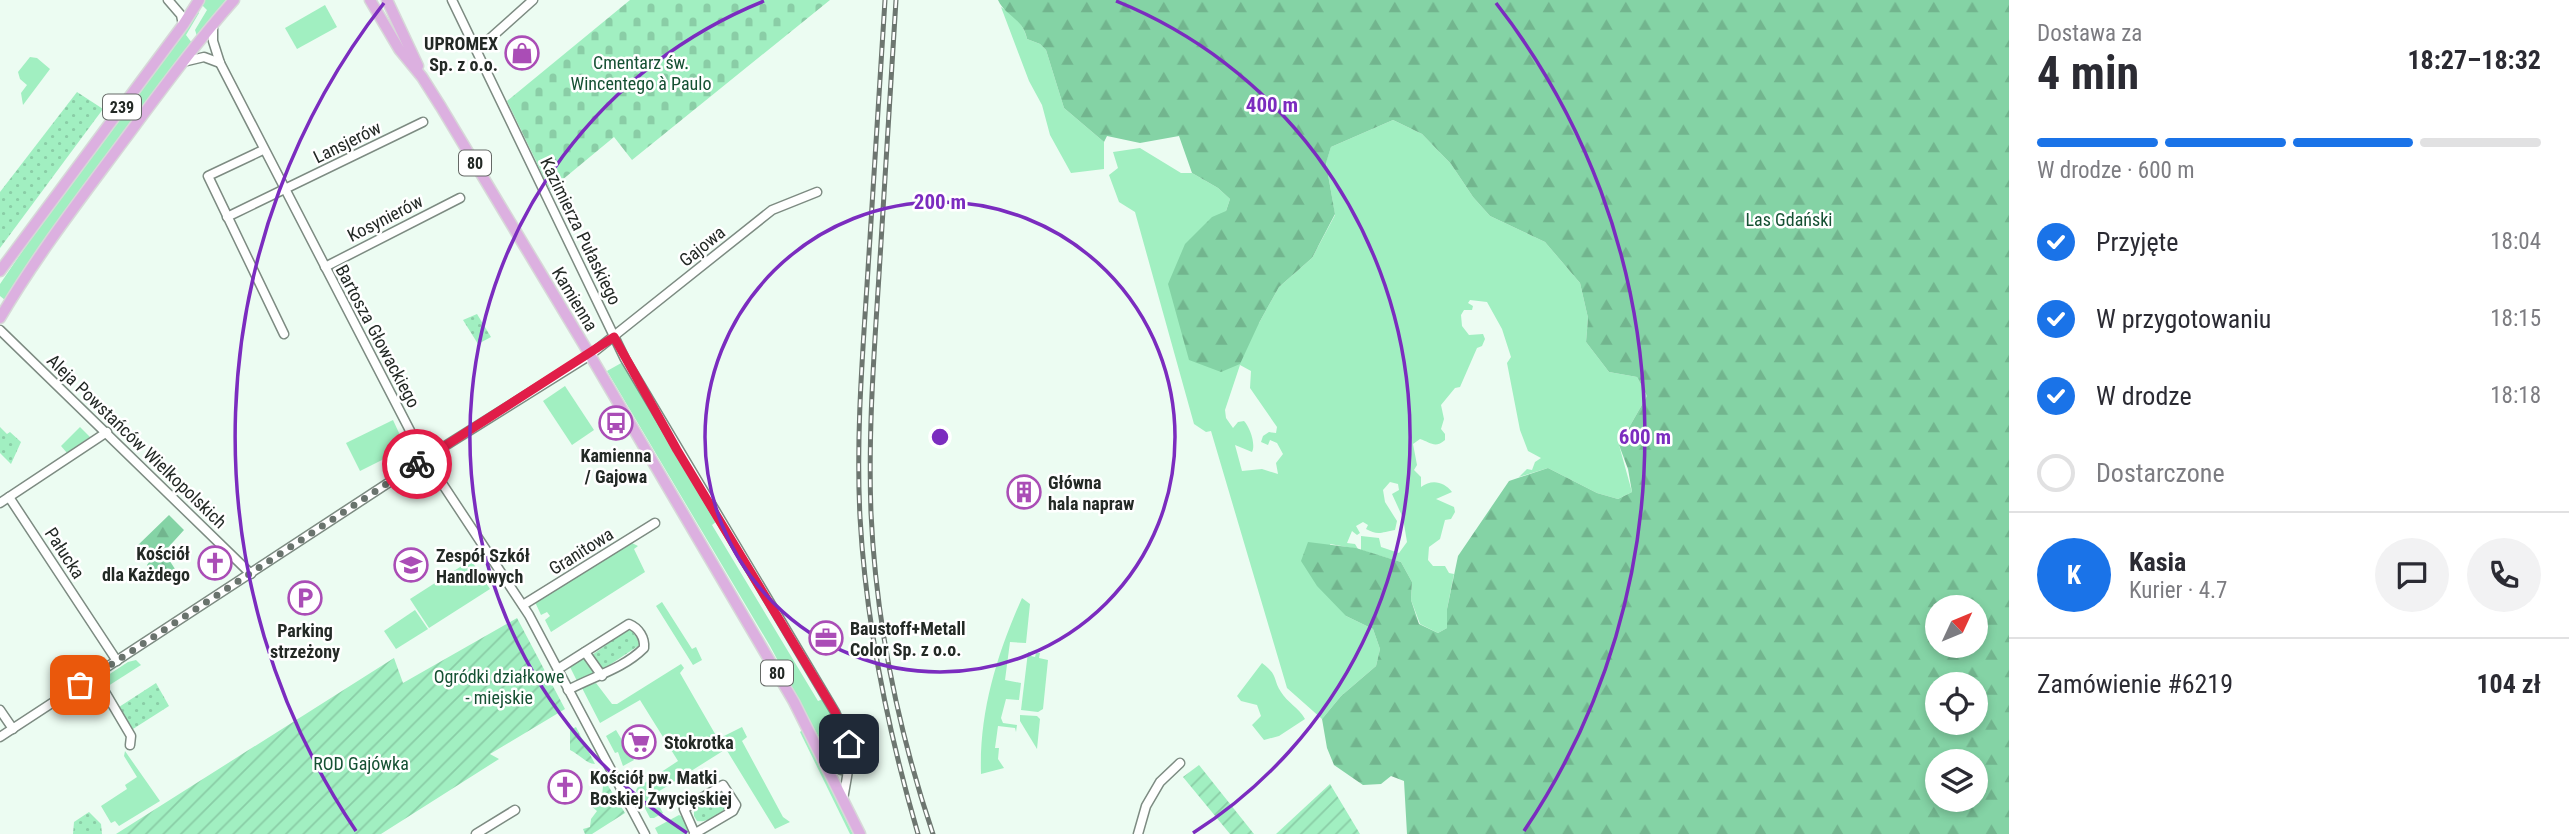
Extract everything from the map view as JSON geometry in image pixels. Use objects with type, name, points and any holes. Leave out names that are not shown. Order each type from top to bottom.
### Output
[{"type":"main road","name":"239","points":[[0,271],[183,26],[199,0]]},
{"type":"main road","name":"239","points":[[0,318],[45,247],[183,62],[234,0]]},
{"type":"main road","name":"Kamienna","points":[[370,0],[399,49],[422,77],[726,583],[794,702],[860,834]]},
{"type":"main road","name":"Kamienna","points":[[387,0],[422,77]]},
{"type":"street","points":[[168,0],[181,15],[183,26]]},
{"type":"street","name":"Kazimierza Pułaskiego","points":[[452,0],[614,337],[677,450],[835,712],[850,747],[850,763],[843,799]]},
{"type":"street","points":[[477,50],[533,0]]},
{"type":"street","name":"Bartosza Głowackiego","points":[[213,25],[220,64],[426,458],[523,605],[645,834]]},
{"type":"street","points":[[183,62],[204,57],[220,64]]},
{"type":"street","name":"Lansjerów","points":[[227,217],[423,122]]},
{"type":"street","points":[[263,150],[208,176],[284,334]]},
{"type":"street","name":"Gajowa","points":[[590,355],[772,211],[817,192]]},
{"type":"street","name":"Kosynierów","points":[[325,267],[460,198]]},
{"type":"street","name":"Aleja Powstańców Wielkopolskich","points":[[0,330],[251,574]]},
{"type":"street","points":[[0,737],[426,458],[590,355]]},
{"type":"street","points":[[0,503],[107,432]]},
{"type":"street","name":"Pałucka","points":[[9,497],[117,661]]},
{"type":"street","name":"Granitowa","points":[[523,605],[655,523]]},
{"type":"street","points":[[558,669],[629,624],[635,626],[645,641],[644,648],[602,676],[568,690]]},
{"type":"street","points":[[585,652],[602,676]]},
{"type":"street","points":[[95,675],[131,736],[130,746]]},
{"type":"street","points":[[0,710],[13,729]]},
{"type":"street","points":[[826,764],[841,770],[850,763]]},
{"type":"street","points":[[1138,834],[1146,806],[1160,782],[1180,763]]},
{"type":"street","points":[[723,785],[736,805],[733,811],[695,834],[684,809],[723,785]]},
{"type":"street","points":[[477,834],[515,810]]},
{"type":"green space","points":[[204,0],[226,0],[197,36],[195,30],[207,10],[202,5]]},
{"type":"green space","name":"Cmentarz św. Wincentego à Paulo","points":[[630,0],[830,0],[632,160],[614,137],[550,190],[507,101]]},
{"type":"green space","name":"Las Gdański","points":[[998,0],[2009,0],[2009,834],[1407,834],[1404,781],[1391,776],[1381,784],[1363,785],[1334,765],[1327,748],[1322,719],[1341,696],[1376,666],[1380,649],[1373,629],[1346,616],[1317,586],[1301,561],[1308,542],[1356,548],[1401,562],[1412,582],[1411,600],[1419,624],[1438,633],[1447,628],[1447,609],[1458,556],[1509,481],[1548,468],[1597,493],[1618,499],[1632,492],[1628,469],[1619,445],[1647,396],[1637,377],[1609,372],[1586,342],[1588,318],[1580,283],[1545,242],[1490,216],[1473,197],[1451,164],[1422,134],[1393,120],[1331,147],[1326,163],[1335,214],[1312,258],[1279,287],[1240,364],[1221,372],[1189,360],[1168,284],[1185,244],[1212,217],[1226,211],[1230,199],[1218,188],[1192,173],[1179,136],[1140,143],[1107,136],[1104,142],[1064,108],[1046,50],[1040,44],[1027,39],[1022,26]]},
{"type":"green space","points":[[325,5],[337,27],[297,49],[285,28]]},
{"type":"green space","points":[[1001,7],[1018,21],[1027,39],[1040,44],[1046,50],[1064,108],[1104,142],[1104,169],[1071,173],[1050,135],[1042,105],[1029,81]]},
{"type":"green space","points":[[198,12],[186,35],[192,43],[41,245],[5,300],[0,296],[0,284],[47,215]]},
{"type":"green space","points":[[30,57],[37,58],[50,69],[23,105],[21,93],[27,85],[20,79],[18,72]]},
{"type":"green space","points":[[77,92],[103,109],[0,248],[0,192]]},
{"type":"green space","points":[[1393,120],[1422,134],[1451,164],[1473,197],[1490,216],[1545,242],[1580,283],[1588,318],[1586,342],[1609,372],[1637,377],[1647,396],[1619,445],[1632,492],[1618,499],[1597,493],[1548,468],[1519,477],[1527,469],[1532,470],[1535,462],[1541,458],[1528,451],[1520,430],[1507,363],[1511,357],[1502,329],[1487,302],[1470,300],[1468,303],[1473,306],[1472,310],[1464,310],[1461,315],[1462,326],[1469,335],[1483,334],[1485,339],[1482,346],[1477,348],[1460,387],[1455,388],[1441,405],[1444,419],[1441,429],[1445,440],[1435,444],[1420,439],[1413,444],[1417,465],[1414,470],[1421,477],[1421,487],[1437,482],[1452,492],[1436,499],[1454,507],[1455,512],[1451,519],[1445,520],[1440,539],[1429,547],[1428,560],[1433,566],[1445,566],[1449,573],[1454,574],[1447,609],[1447,628],[1438,633],[1420,624],[1411,600],[1412,582],[1401,562],[1361,550],[1361,536],[1379,538],[1381,547],[1399,553],[1407,542],[1403,518],[1392,494],[1399,490],[1398,484],[1390,482],[1383,490],[1385,502],[1397,521],[1395,530],[1374,532],[1366,529],[1368,525],[1363,522],[1356,526],[1360,533],[1357,535],[1352,531],[1347,543],[1355,544],[1358,549],[1330,544],[1346,616],[1373,629],[1380,649],[1376,666],[1341,696],[1322,719],[1287,688],[1211,431],[1206,432],[1194,424],[1135,212],[1119,202],[1109,175],[1118,168],[1113,152],[1140,148],[1181,173],[1192,173],[1218,188],[1230,199],[1226,211],[1259,323],[1279,287],[1312,258],[1335,215],[1326,162],[1331,147]],"holes":[[[1240,365],[1251,371],[1250,388],[1277,427],[1276,433],[1269,432],[1263,436],[1261,442],[1268,445],[1270,440],[1277,443],[1283,454],[1276,463],[1278,474],[1262,469],[1242,471],[1235,445],[1252,452],[1252,436],[1244,421],[1238,422],[1233,428],[1226,418],[1225,410]]]},
{"type":"green space","points":[[477,314],[491,337],[478,344],[463,320]]},
{"type":"green space","points":[[623,362],[717,521],[712,525],[818,701],[823,699],[836,722],[846,748],[843,764],[832,762],[770,646],[607,371]]},
{"type":"green space","points":[[565,386],[594,430],[572,445],[543,401]]},
{"type":"green space","points":[[393,420],[406,448],[360,471],[346,443]]},
{"type":"green space","points":[[0,427],[21,442],[11,464],[0,453]]},
{"type":"green space","points":[[80,427],[90,437],[67,453],[61,446]]},
{"type":"green space","points":[[169,515],[184,530],[164,552],[175,569],[158,581],[147,565],[150,561],[137,546]]},
{"type":"green space","points":[[632,543],[638,546],[634,549],[645,572],[551,632],[545,620],[550,616],[547,612],[541,615],[535,602]]},
{"type":"green space","points":[[471,560],[490,589],[429,628],[410,599]]},
{"type":"green space","points":[[1022,598],[1030,604],[1026,643],[1010,642],[1005,680],[1021,683],[1019,700],[1006,699],[1001,718],[1003,723],[1017,725],[1016,732],[1015,728],[998,726],[995,748],[999,748],[998,759],[1004,768],[981,774],[983,728],[991,684]]},
{"type":"green space","points":[[662,602],[692,649],[696,647],[702,660],[693,665],[656,606]]},
{"type":"green space","points":[[415,610],[428,629],[396,649],[384,631]]},
{"type":"green space","name":"ROD Gajówka","points":[[517,618],[565,709],[490,754],[499,759],[381,834],[116,834],[394,658],[403,683]]},
{"type":"green space","points":[[630,628],[641,644],[602,670],[592,655]]},
{"type":"green space","points":[[1028,652],[1035,657],[1036,653],[1040,653],[1039,658],[1048,660],[1043,709],[1038,712],[1021,710]]},
{"type":"green space","points":[[585,656],[595,674],[577,681],[570,667]]},
{"type":"green space","points":[[136,660],[141,665],[105,688],[102,679],[128,662]]},
{"type":"green space","points":[[1262,663],[1273,674],[1284,696],[1305,719],[1279,736],[1264,740],[1252,725],[1261,716],[1257,705],[1241,701],[1237,696]]},
{"type":"green space","points":[[681,664],[684,668],[680,673],[718,739],[742,727],[747,737],[742,741],[783,817],[790,822],[775,829],[726,749],[653,795],[663,813],[650,818],[636,791],[637,788],[678,761],[640,700],[600,723],[582,688],[596,683],[612,704],[617,704]]},
{"type":"green space","points":[[156,683],[169,706],[133,729],[119,707]]},
{"type":"green space","points":[[1020,715],[1037,716],[1040,719],[1037,749],[1020,721]]},
{"type":"green space","points":[[576,727],[595,764],[570,750],[570,730]]},
{"type":"green space","points":[[616,730],[634,760],[623,766],[618,752],[615,753],[606,736]]},
{"type":"green space","points":[[802,730],[853,834],[850,834],[800,732]]},
{"type":"green space","points":[[125,751],[160,801],[119,826],[115,821],[111,823],[101,806],[127,789],[125,785],[137,777],[124,756]]},
{"type":"green space","points":[[1199,765],[1254,834],[1230,834],[1183,777]]},
{"type":"green space","points":[[597,768],[625,813],[592,834],[585,834],[583,829],[590,827],[591,819],[597,811],[591,806],[595,799],[602,797],[603,786],[596,785]]},
{"type":"green space","points":[[1330,784],[1360,834],[1276,834]]},
{"type":"green space","points":[[714,794],[727,795],[729,800],[721,813],[712,819],[697,821],[694,806]]},
{"type":"green space","points":[[89,812],[101,824],[102,834],[73,834],[74,822]]},
{"type":"green space","points":[[679,815],[690,830],[687,834],[658,834],[655,828]]},
{"type":"railway","points":[[885,0],[860,401],[860,517],[867,598],[880,677],[918,834]]},
{"type":"railway","points":[[896,0],[872,394],[871,513],[878,595],[891,675],[909,755],[933,834]]},
{"type":"way so far","points":[[80,685],[417,464]]},
{"type":"place","name":"UPROMEX Sp. z o.o.","points":[[522,53]]},
{"type":"place","name":"Kamienna / Gajowa","points":[[616,423]]},
{"type":"place","name":"Główna hala napraw","points":[[1024,492]]},
{"type":"place","name":"Kościół dla Każdego","points":[[215,563]]},
{"type":"place","name":"Zespół Szkół Handlowych","points":[[411,565]]},
{"type":"place","name":"Parking strzeżony","points":[[305,598]]},
{"type":"place","name":"Baustoff+Metall Color Sp. z o.o.","points":[[826,638]]},
{"type":"place","name":"Stokrotka","points":[[639,742]]},
{"type":"place","name":"Kościół pw. Matki Boskiej Zwycięskiej","points":[[565,787]]},
{"type":"route","points":[[417,464],[590,355],[614,337],[677,450],[835,712],[849,744]]},
{"type":"park label","name":"Ogródki działkowe - miejskie","points":[[499,686]]}]
